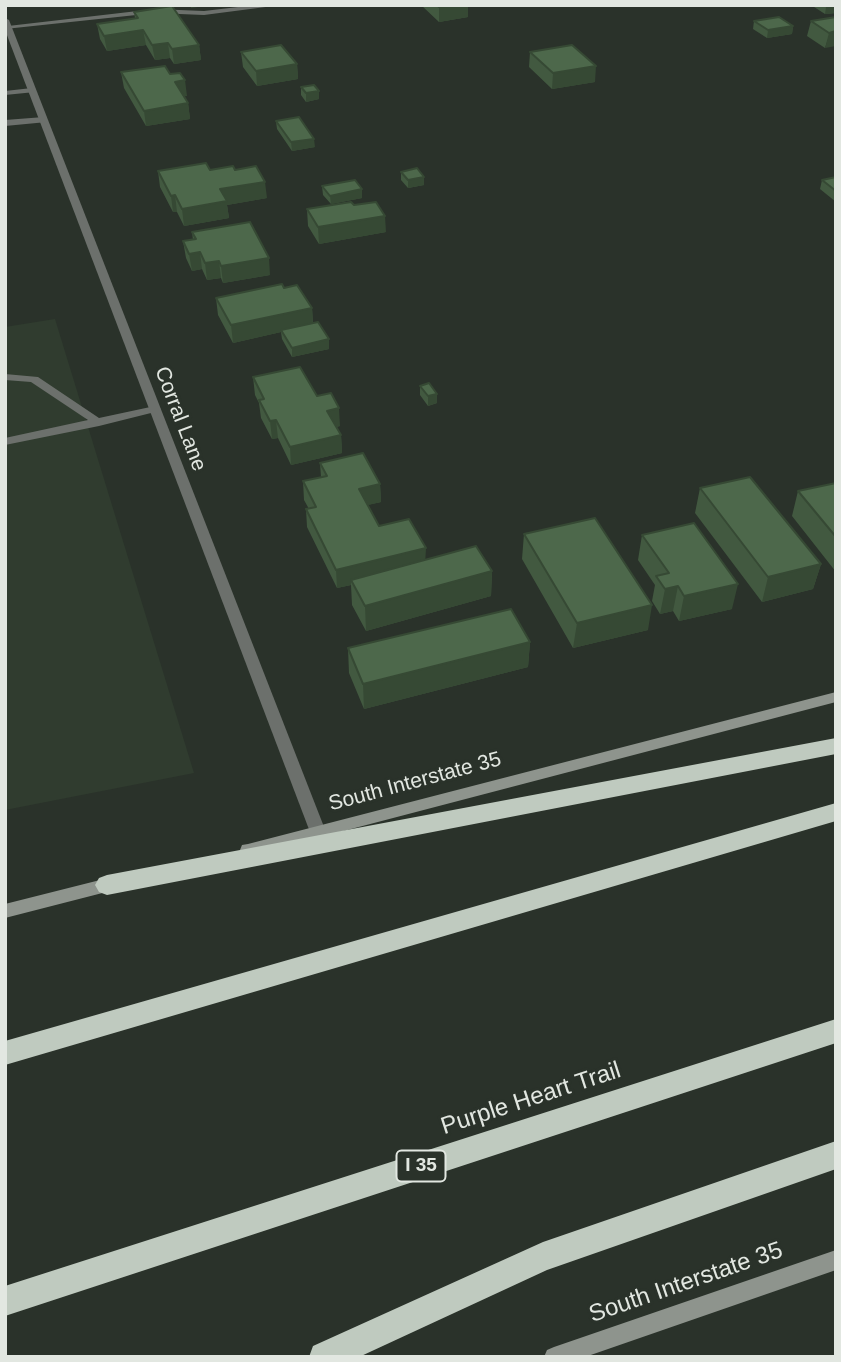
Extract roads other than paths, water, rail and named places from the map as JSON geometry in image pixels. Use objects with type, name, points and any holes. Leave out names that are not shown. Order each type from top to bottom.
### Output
[{"type":"highway","points":[[107,885],[836,746]]},
{"type":"highway","points":[[5,1054],[836,812]]},
{"type":"highway","name":"Purple Heart Trail","points":[[5,1301],[836,1031]]},
{"type":"highway","points":[[324,1357],[543,1257],[836,1154]]},
{"type":"main road","name":"South Interstate 35","points":[[5,911],[836,697]]},
{"type":"main road","name":"South Interstate 35","points":[[554,1357],[836,1260]]},
{"type":"street","points":[[7,24],[155,11],[204,13],[278,5]]},
{"type":"street","name":"Corral Lane","points":[[7,24],[318,832]]},
{"type":"street","points":[[5,93],[32,90]]},
{"type":"street","points":[[5,123],[44,120]]},
{"type":"street","points":[[5,377],[34,379],[99,423]]},
{"type":"street","points":[[5,442],[155,409]]}]
